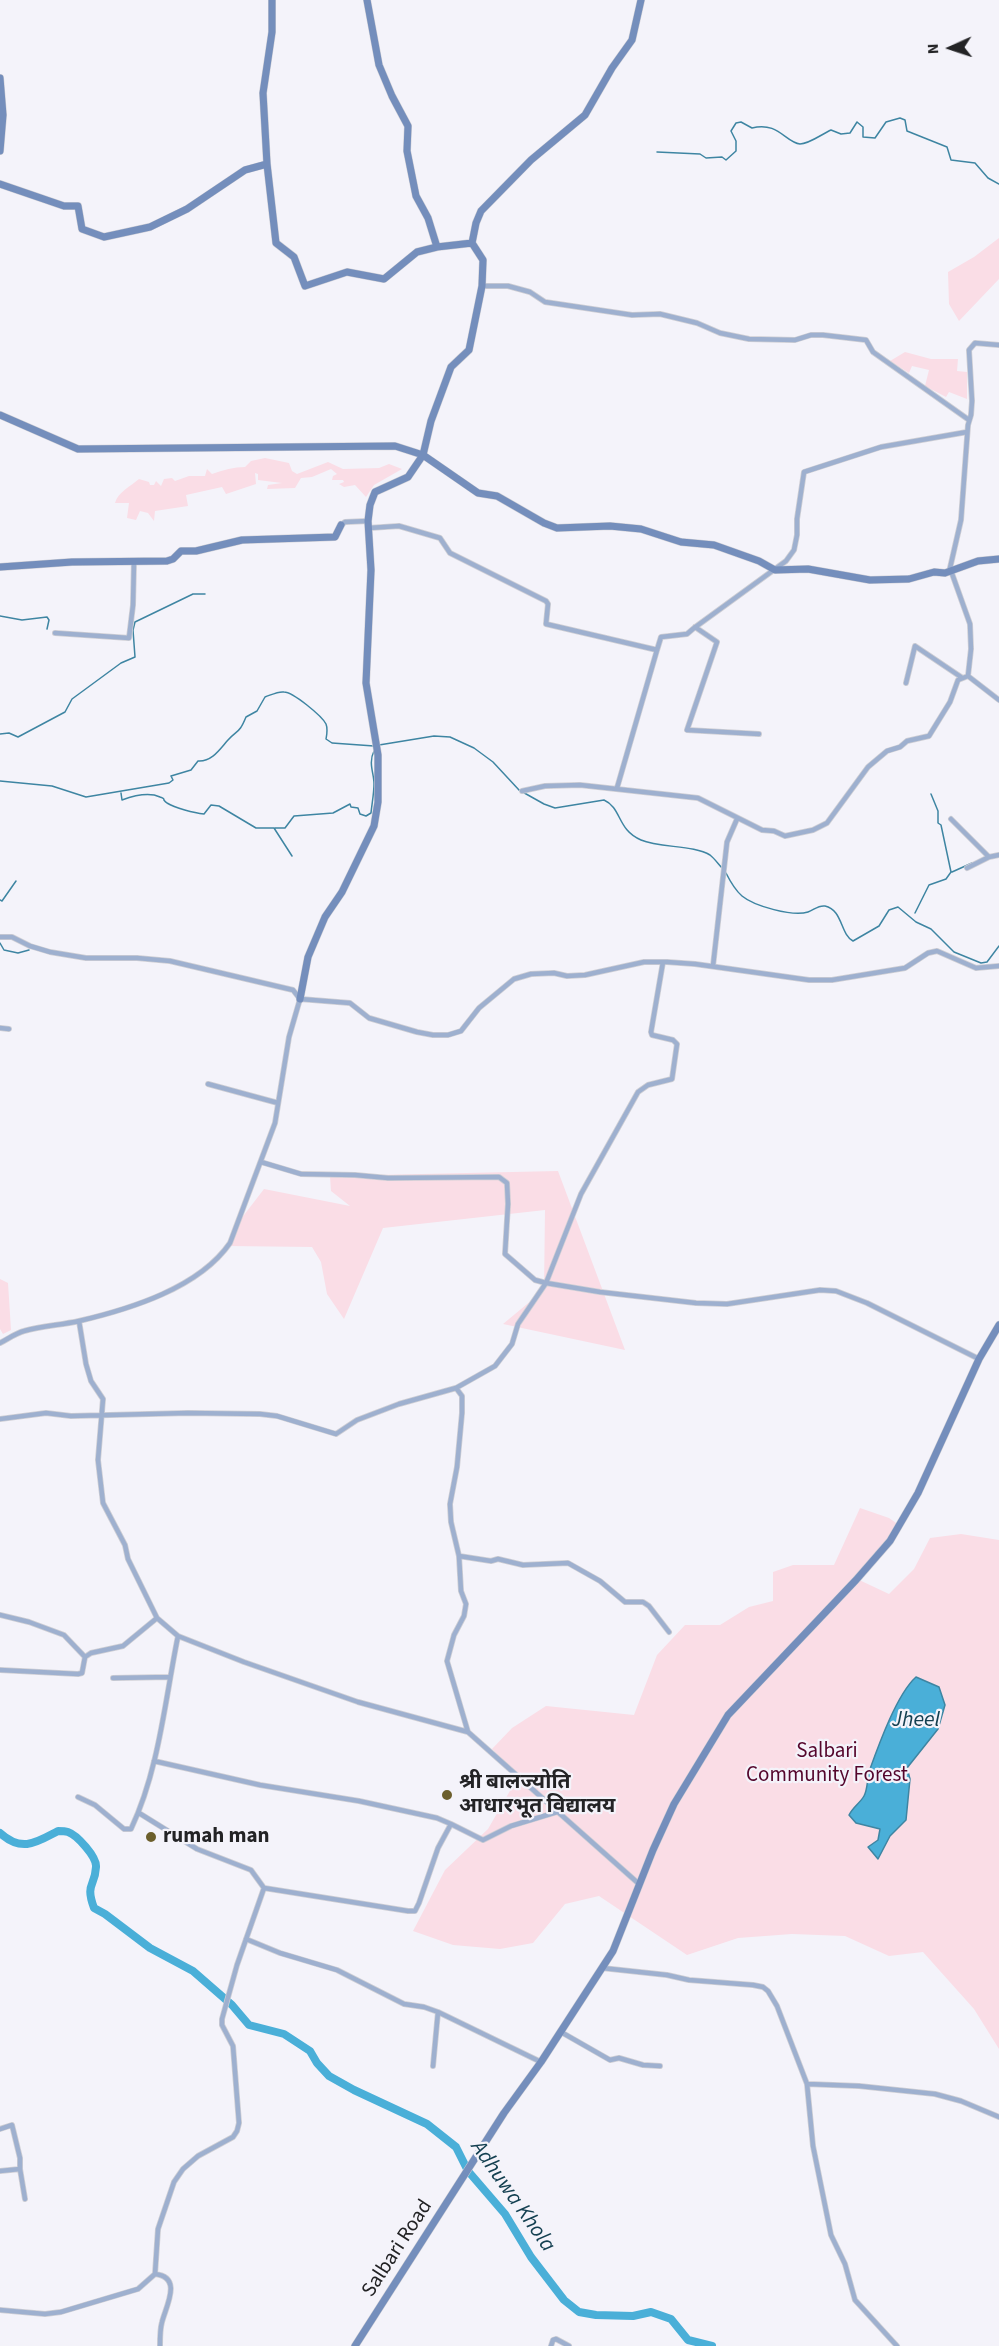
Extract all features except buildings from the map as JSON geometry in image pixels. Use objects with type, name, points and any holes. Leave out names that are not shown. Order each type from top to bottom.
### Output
[{"type":"street","points":[[272,0],[272,32],[263,93],[267,164],[276,243],[294,257],[305,286],[347,272],[384,279],[417,252],[472,243]]},
{"type":"street","points":[[367,0],[379,64],[408,126],[407,151],[416,196],[428,218],[437,247]]},
{"type":"street","points":[[0,1343],[22,1331],[79,1321],[150,1299],[202,1272],[220,1257],[230,1243],[275,1123],[289,1037],[300,999],[308,957],[325,917],[342,892],[374,826],[377,810],[378,755],[366,683],[371,570],[370,505],[375,492],[408,477],[423,455],[431,421],[451,368],[469,351],[482,286],[483,260],[472,243],[481,211],[531,160],[585,115],[612,68],[632,40],[641,0]]},
{"type":"street","points":[[0,78],[3,116],[0,151]]},
{"type":"street","points":[[0,184],[64,206],[78,206],[82,229],[104,237],[150,227],[187,209],[245,170],[267,164]]},
{"type":"street","points":[[482,286],[508,286],[530,292],[545,302],[632,315],[660,314],[697,323],[720,333],[749,339],[795,340],[811,335],[823,335],[866,340],[873,352],[969,420]]},
{"type":"street","points":[[968,676],[971,649],[970,624],[951,561],[961,520],[967,432],[972,401],[969,350],[975,343],[999,345]]},
{"type":"street","points":[[0,415],[78,449],[395,446],[423,455],[478,494],[496,496],[544,523],[558,528],[610,526],[641,529],[681,543],[714,544],[759,561],[775,570],[808,569],[847,577],[895,580],[909,579],[934,572],[945,573],[978,561],[999,559]]},
{"type":"street","points":[[617,788],[661,638],[687,634],[786,561],[794,550],[804,472],[881,447],[967,432]]},
{"type":"street","points":[[0,567],[72,562],[167,561],[173,559],[181,551],[243,540],[335,537],[345,522],[399,526],[440,538],[450,553],[546,601],[548,604],[546,624],[657,650]]},
{"type":"street","points":[[55,633],[129,638],[133,605],[134,561]]},
{"type":"street","points":[[695,627],[717,642],[687,730],[759,734]]},
{"type":"street","points":[[906,682],[915,646],[961,677],[968,676],[999,700]]},
{"type":"street","points":[[522,791],[565,785],[617,788],[698,798],[762,830],[774,831],[785,836],[813,830],[827,823],[868,767],[887,751],[900,747],[907,741],[929,736],[946,709],[961,677]]},
{"type":"street","points":[[713,966],[727,842],[737,819]]},
{"type":"street","points":[[951,819],[989,857]]},
{"type":"street","points":[[967,868],[989,857],[999,855]]},
{"type":"street","points":[[0,937],[12,937],[50,952],[86,958],[137,958],[202,967],[293,990],[300,999],[350,1003],[369,1018],[434,1035],[448,1035],[460,1031],[479,1008],[514,979],[542,973],[567,976],[585,975],[644,962],[663,962],[713,966],[809,980],[832,980],[905,968],[928,953],[937,951],[976,968],[999,966]]},
{"type":"street","points":[[0,1419],[46,1413],[70,1416],[260,1414],[277,1416],[336,1434],[357,1420],[388,1408],[456,1388],[495,1366],[512,1344],[518,1324],[546,1283],[581,1194],[638,1092],[648,1085],[672,1079],[677,1044],[673,1040],[652,1035],[651,1032],[663,962]]},
{"type":"street","points":[[0,1028],[9,1029]]},
{"type":"street","points":[[208,1084],[278,1103]]},
{"type":"street","points":[[261,1162],[300,1174],[330,1176],[499,1177],[507,1183],[505,1254],[536,1280],[600,1292],[706,1304],[727,1304],[820,1290],[836,1291],[979,1359]]},
{"type":"street","points":[[79,1321],[91,1381],[103,1399],[98,1460],[103,1503],[125,1545],[128,1559],[157,1618],[178,1636],[244,1662],[358,1702],[468,1732],[639,1884]]},
{"type":"street","name":"Salbari Road","points":[[355,2346],[504,2113],[541,2062],[602,1968],[619,1939],[639,1884],[674,1804],[728,1715],[890,1541],[918,1493],[979,1359],[999,1325]]},
{"type":"street","points":[[456,1388],[462,1396],[462,1413],[457,1467],[450,1504],[451,1522],[459,1556],[461,1592],[466,1604],[464,1616],[454,1635],[447,1661],[468,1732]]},
{"type":"street","points":[[459,1556],[491,1561],[498,1559],[523,1565],[568,1563],[600,1581],[624,1602],[643,1602],[649,1606],[669,1632]]},
{"type":"street","points":[[0,1615],[29,1622],[64,1635],[85,1657]]},
{"type":"street","points":[[0,1670],[78,1674],[82,1672],[85,1657],[91,1653],[123,1646],[157,1618]]},
{"type":"street","points":[[78,1797],[95,1805],[124,1830],[129,1831],[139,1813],[154,1761],[178,1636]]},
{"type":"street","points":[[113,1678],[170,1677]]},
{"type":"street","points":[[154,1761],[260,1785],[437,1818],[483,1840],[511,1826],[557,1812]]},
{"type":"street","points":[[139,1813],[197,1849],[251,1870],[264,1888],[415,1911],[420,1903],[438,1848],[451,1824]]},
{"type":"street","points":[[0,2310],[45,2314],[61,2312],[138,2289],[155,2274],[158,2229],[174,2182],[183,2169],[198,2156],[233,2138],[237,2131],[239,2123],[233,2046],[222,2025],[222,2019],[264,1888]]},
{"type":"street","points":[[246,1939],[285,1955],[337,1970],[404,2004],[438,2012],[541,2062]]},
{"type":"street","points":[[602,1968],[763,1987],[768,1991],[777,2006],[807,2084],[813,2146],[831,2235],[845,2264],[855,2300],[897,2346]]},
{"type":"street","points":[[433,2066],[438,2012]]},
{"type":"street","points":[[561,2031],[610,2060],[620,2058],[643,2065],[660,2066]]},
{"type":"street","points":[[807,2084],[859,2086],[935,2094],[961,2101],[999,2117]]},
{"type":"street","points":[[0,2129],[12,2125],[20,2158],[25,2199]]},
{"type":"street","points":[[0,2171],[20,2169]]},
{"type":"street","points":[[155,2274],[162,2275],[169,2280],[172,2290],[161,2322],[160,2346]]},
{"type":"street","points":[[551,2346],[556,2338],[569,2346]]},
{"type":"green space","points":[[999,238],[999,279],[959,321],[949,304],[948,272],[974,257]]},
{"type":"green space","points":[[905,352],[931,359],[958,359],[957,371],[967,372],[967,399],[949,392],[946,397],[925,386],[929,370],[912,366],[909,373],[890,361]]},
{"type":"green space","points":[[265,458],[289,463],[292,471],[297,474],[328,462],[343,469],[379,468],[389,464],[402,469],[374,485],[366,497],[355,485],[344,487],[339,484],[344,482],[343,480],[332,480],[337,474],[331,469],[312,477],[301,478],[295,488],[267,489],[268,485],[282,483],[258,480],[258,474],[255,473],[256,484],[226,494],[222,487],[186,495],[188,506],[155,511],[154,521],[148,513],[140,511],[136,520],[127,518],[129,503],[115,503],[122,492],[139,479],[149,482],[150,485],[154,485],[156,481],[161,486],[164,479],[172,478],[175,481],[189,476],[205,476],[207,469],[212,474],[245,467],[251,461]]},
{"type":"green space","points":[[558,1171],[625,1350],[503,1324],[544,1290],[545,1210],[383,1228],[344,1319],[327,1294],[321,1262],[312,1247],[228,1246],[234,1228],[264,1189],[350,1206],[331,1191],[330,1176]]},
{"type":"green space","points":[[0,1279],[8,1283],[11,1330],[3,1334],[0,1329]]},
{"type":"green space","name":"Salbari Community Forest","points":[[860,1508],[889,1518],[899,1525],[855,1578],[889,1594],[914,1569],[930,1538],[961,1534],[999,1540],[999,2049],[974,2009],[923,1952],[889,1956],[845,1936],[792,1934],[738,1938],[687,1955],[599,1896],[565,1904],[533,1943],[500,1949],[453,1945],[413,1931],[445,1870],[488,1829],[511,1789],[514,1771],[492,1749],[512,1728],[546,1706],[634,1715],[657,1655],[685,1625],[720,1625],[749,1607],[773,1601],[773,1572],[793,1565],[834,1565]]},
{"type":"water","name":"Jheel","points":[[916,1677],[939,1687],[945,1705],[938,1729],[907,1768],[910,1779],[906,1820],[890,1836],[878,1859],[868,1847],[878,1840],[880,1829],[856,1823],[849,1815],[865,1793],[870,1769],[895,1707]]},
{"type":"waterway","points":[[657,152],[700,154],[706,158],[722,157],[726,160],[736,151],[736,141],[731,131],[736,123],[741,122],[752,128],[768,127],[795,143],[804,144],[831,130],[841,134],[850,133],[857,122],[863,127],[863,137],[875,138],[886,122],[900,118],[905,120],[907,131],[947,147],[951,160],[975,163],[988,178],[999,184]]},
{"type":"waterway","points":[[0,734],[9,733],[18,737],[65,712],[72,699],[121,663],[135,657],[133,630],[135,622],[193,594],[205,594]]},
{"type":"waterway","points":[[0,616],[22,620],[47,617],[49,620],[47,629]]},
{"type":"waterway","points":[[0,781],[52,786],[86,797],[169,783],[173,780],[171,776],[191,770],[198,761],[203,761],[215,754],[240,729],[246,717],[257,711],[265,697],[282,692],[294,696],[323,720],[327,726],[326,739],[332,743],[374,746]]},
{"type":"waterway","points":[[379,745],[434,736],[450,737],[474,748],[493,762],[519,790],[544,804],[555,808],[604,800],[614,808],[623,825],[633,836],[649,843],[703,852],[710,855],[723,869]]},
{"type":"waterway","points":[[275,828],[285,828],[294,816],[333,813],[350,804],[351,807],[358,808],[360,814],[366,816],[371,813],[374,784],[371,760],[374,751]]},
{"type":"waterway","points":[[121,793],[122,800],[151,795],[163,798],[175,807],[204,814],[211,805],[219,806],[256,828],[274,828],[292,856]]},
{"type":"waterway","points":[[915,913],[929,885],[946,879],[951,872],[941,825],[938,823],[938,811],[931,794]]},
{"type":"waterway","points":[[952,872],[972,863]]},
{"type":"waterway","points":[[726,873],[742,896],[764,907],[793,913],[808,912],[823,906],[831,908],[853,941],[879,926],[889,910],[898,907],[916,922],[931,929],[954,952],[981,963],[987,962],[999,946]]},
{"type":"waterway","points":[[0,900],[2,901],[16,881]]},
{"type":"waterway","points":[[0,943],[4,950],[18,953],[29,950]]},
{"type":"waterway","name":"Adhuwa Khola","points":[[0,1833],[15,1843],[22,1844],[36,1842],[58,1831],[72,1834],[86,1847],[95,1863],[95,1873],[90,1889],[94,1908],[150,1948],[193,1971],[232,2005],[249,2025],[284,2034],[310,2051],[329,2076],[427,2124],[456,2147],[468,2171],[505,2214],[531,2257],[564,2300],[579,2312],[633,2316],[651,2312],[671,2319],[688,2340],[712,2346]]},
{"type":"place","name":"श्री बालज्योति आधारभूत विद्यालय","points":[[447,1795]]},
{"type":"place","name":"rumah man","points":[[151,1837]]}]
